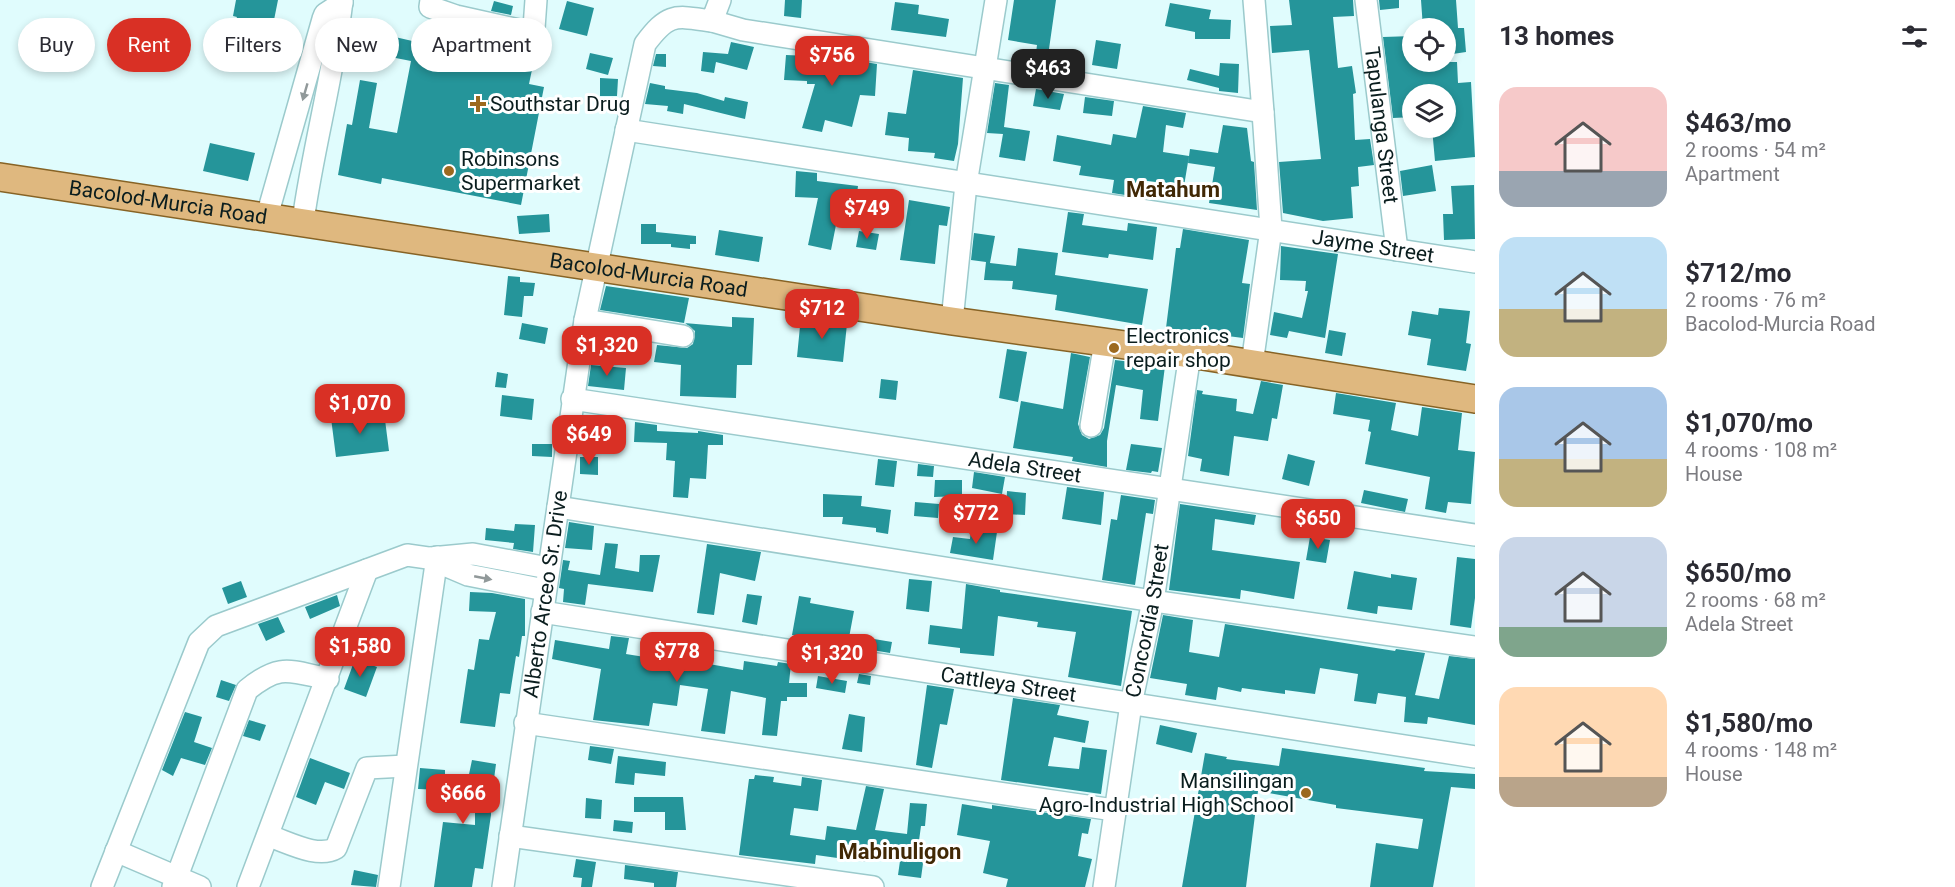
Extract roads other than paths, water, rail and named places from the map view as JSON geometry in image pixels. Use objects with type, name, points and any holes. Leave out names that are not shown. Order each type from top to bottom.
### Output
[{"type":"main road","name":"Bacolod-Murcia Road","points":[[0,177],[303,221],[952,321],[1190,354],[1475,399]]},
{"type":"street","points":[[431,0],[430,7],[456,16],[528,32],[534,28],[536,0]]},
{"type":"street","points":[[712,21],[720,0]]},
{"type":"street","points":[[952,321],[966,184],[996,0]]},
{"type":"street","points":[[1252,364],[1271,229],[1254,0]]},
{"type":"street","name":"Tapulanga Street","points":[[1366,0],[1397,250]]},
{"type":"street","points":[[325,18],[325,14],[342,1]]},
{"type":"street","name":"Alberto Arceo Sr. Drive","points":[[503,887],[585,320],[645,44],[660,24],[678,16],[712,21],[743,30],[1263,111]]},
{"type":"street","points":[[267,216],[285,159],[318,72]]},
{"type":"street","points":[[303,221],[323,72]]},
{"type":"street","name":"Jayme Street","points":[[626,130],[1475,262]]},
{"type":"street","points":[[285,159],[310,165]]},
{"type":"street","points":[[585,320],[683,336]]},
{"type":"street","points":[[1091,426],[1105,342]]},
{"type":"street","name":"Concordia Street","points":[[1104,887],[1131,704],[1153,601],[1168,488],[1190,354]]},
{"type":"street","name":"Adela Street","points":[[572,399],[1475,536]]},
{"type":"street","points":[[558,507],[1153,601],[1475,647]]},
{"type":"street","points":[[434,559],[473,554],[548,568]]},
{"type":"street","points":[[102,887],[199,642],[216,626],[407,555],[434,559],[468,574],[545,590]]},
{"type":"street","points":[[389,887],[434,559]]},
{"type":"street","points":[[248,887],[367,570]]},
{"type":"street","name":"Cattleya Street","points":[[542,612],[1475,757]]},
{"type":"street","points":[[175,882],[247,690],[263,677],[283,670],[328,679]]},
{"type":"street","points":[[525,723],[1114,810]]},
{"type":"street","points":[[269,836],[319,852],[329,852],[336,848],[367,768],[406,766]]},
{"type":"street","points":[[510,836],[873,887]]},
{"type":"street","points":[[116,851],[175,882],[200,887]]},
{"type":"place","name":"Southstar Drug","points":[[478,104]]},
{"type":"place","name":"Robinsons Supermarket","points":[[449,171]]},
{"type":"place","name":"Electronics repair shop","points":[[1114,348]]},
{"type":"place","name":"Mansilingan Agro-Industrial High School","points":[[1306,793]]},
{"type":"district","name":"Matahum","points":[[1173,189]]},
{"type":"district","name":"Mabinuligon","points":[[900,851]]}]
